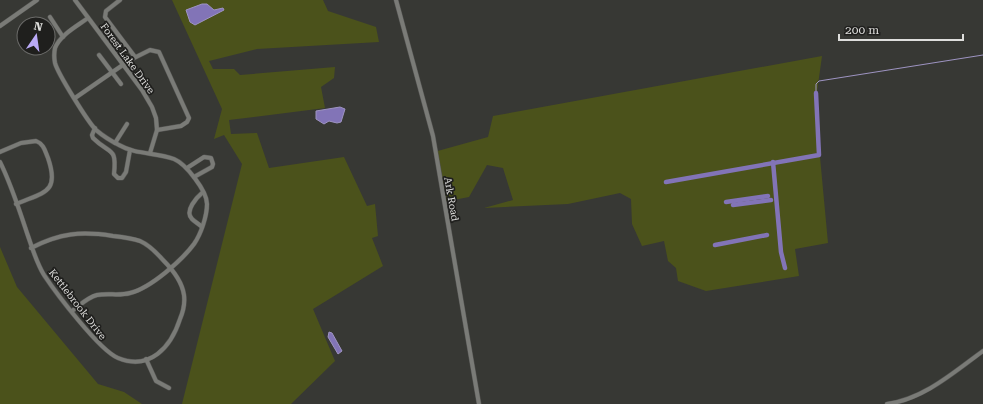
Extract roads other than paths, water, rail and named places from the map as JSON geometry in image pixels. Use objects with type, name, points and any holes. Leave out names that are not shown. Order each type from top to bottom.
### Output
[{"type":"street","points":[[0,26],[37,0]]},
{"type":"street","name":"Forest Lake Drive","points":[[75,0],[149,101],[156,118],[157,130],[150,153]]},
{"type":"street","points":[[120,0],[106,11],[105,17],[135,57]]},
{"type":"street","name":"Ark Road","points":[[396,0],[433,136],[479,404]]},
{"type":"street","points":[[72,311],[94,296],[124,294],[137,291],[156,280],[191,247],[202,227],[207,204],[203,192],[187,168],[176,160],[150,153],[130,150],[115,143],[95,128],[75,98],[55,62],[55,50],[64,37],[88,18]]},
{"type":"street","points":[[56,26],[64,37]]},
{"type":"street","points":[[75,98],[135,57],[150,50],[160,52],[189,120],[183,125],[157,130]]},
{"type":"street","points":[[99,55],[121,84]]},
{"type":"street","points":[[115,143],[127,124]]},
{"type":"street","points":[[95,128],[92,135],[93,138],[114,155],[116,161],[114,174],[118,178],[122,178],[125,175],[130,150]]},
{"type":"street","points":[[0,152],[21,143],[36,141],[44,147],[51,168],[53,179],[50,187],[40,194],[16,204]]},
{"type":"street","points":[[187,168],[204,157],[211,158],[213,164],[212,167],[194,178]]},
{"type":"street","name":"Kettlebrook Drive","points":[[0,162],[31,248],[44,276],[95,339],[108,353],[126,360],[146,359],[159,354],[169,344],[182,316],[184,295],[180,280],[154,250],[143,243],[130,238],[80,232],[43,242],[31,248]]},
{"type":"street","points":[[202,227],[191,218],[190,214],[193,202],[203,192]]},
{"type":"street","points":[[887,404],[905,400],[926,391],[983,351]]},
{"type":"street","points":[[146,359],[156,380],[169,388]]},
{"type":"waterway","points":[[816,93],[816,84],[819,81],[983,55]]},
{"type":"waterway","points":[[666,182],[819,155],[816,93]]},
{"type":"waterway","points":[[773,162],[781,252],[785,268]]},
{"type":"waterway","points":[[726,202],[768,196]]},
{"type":"waterway","points":[[733,205],[771,200]]},
{"type":"waterway","points":[[715,245],[767,235]]}]
